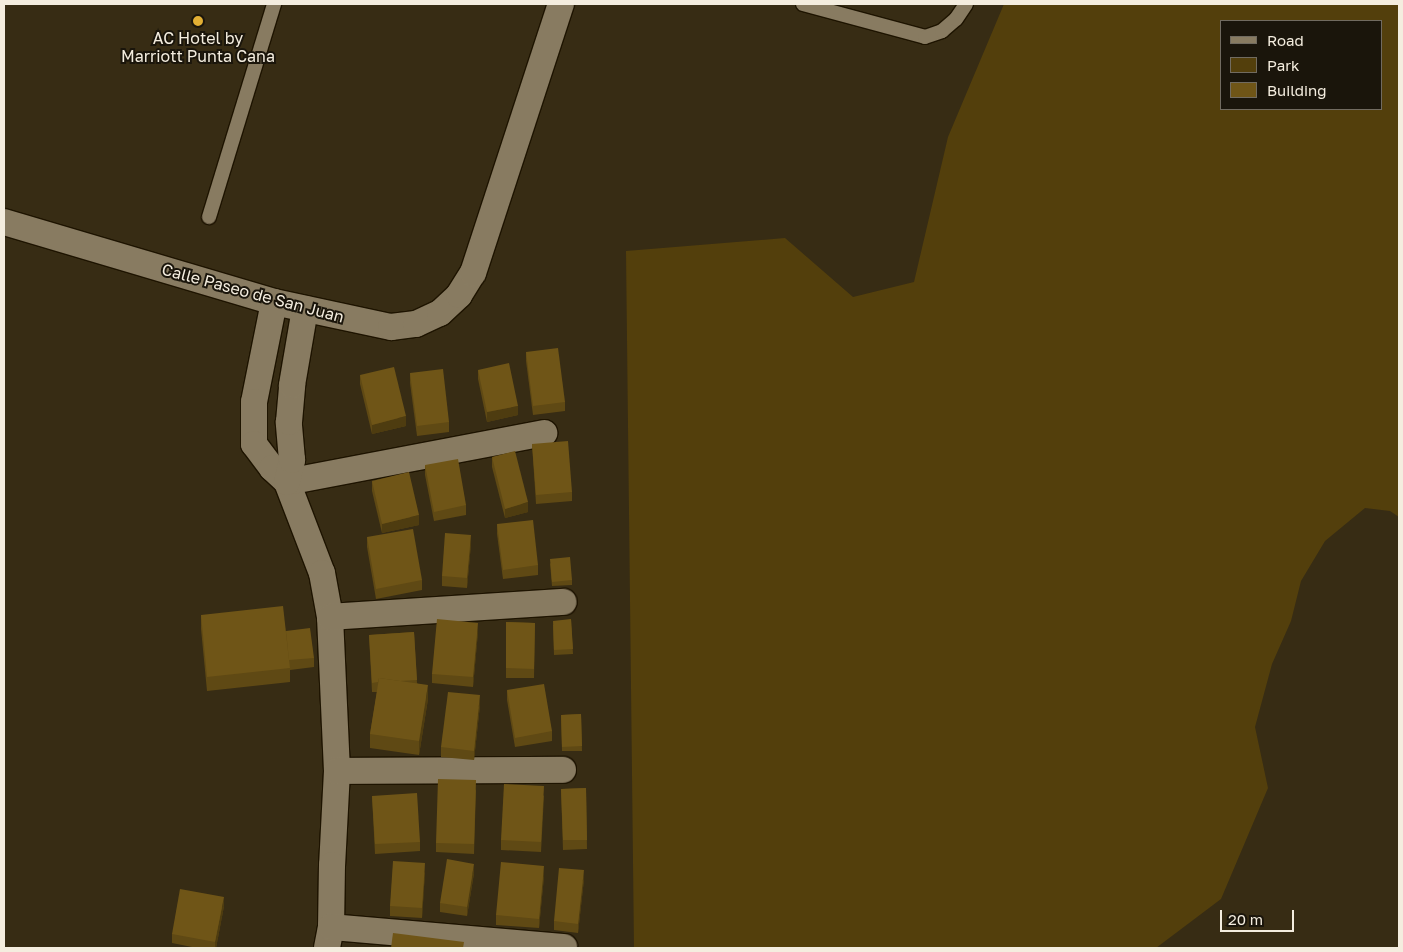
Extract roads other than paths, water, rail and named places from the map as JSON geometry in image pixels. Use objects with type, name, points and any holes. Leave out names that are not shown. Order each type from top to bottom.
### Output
[{"type":"street","name":"Calle Paseo de San Juan","points":[[4,222],[274,302],[390,327],[416,324],[440,313],[460,295],[473,273],[561,4]]},
{"type":"street","points":[[274,302],[254,402],[254,444],[272,468],[287,482],[322,573],[330,617],[337,771],[329,937],[564,947]]},
{"type":"street","points":[[287,482],[292,460],[289,422],[292,384],[305,309]]},
{"type":"street","points":[[287,482],[544,433]]},
{"type":"street","points":[[330,617],[564,602]]},
{"type":"street","points":[[337,771],[564,770]]},
{"type":"lane","points":[[209,217],[274,4]]},
{"type":"lane","points":[[803,4],[925,36],[942,31],[956,18],[966,4]]},
{"type":"place","name":"AC Hotel by Marriott Punta Cana","points":[[198,21]]}]
